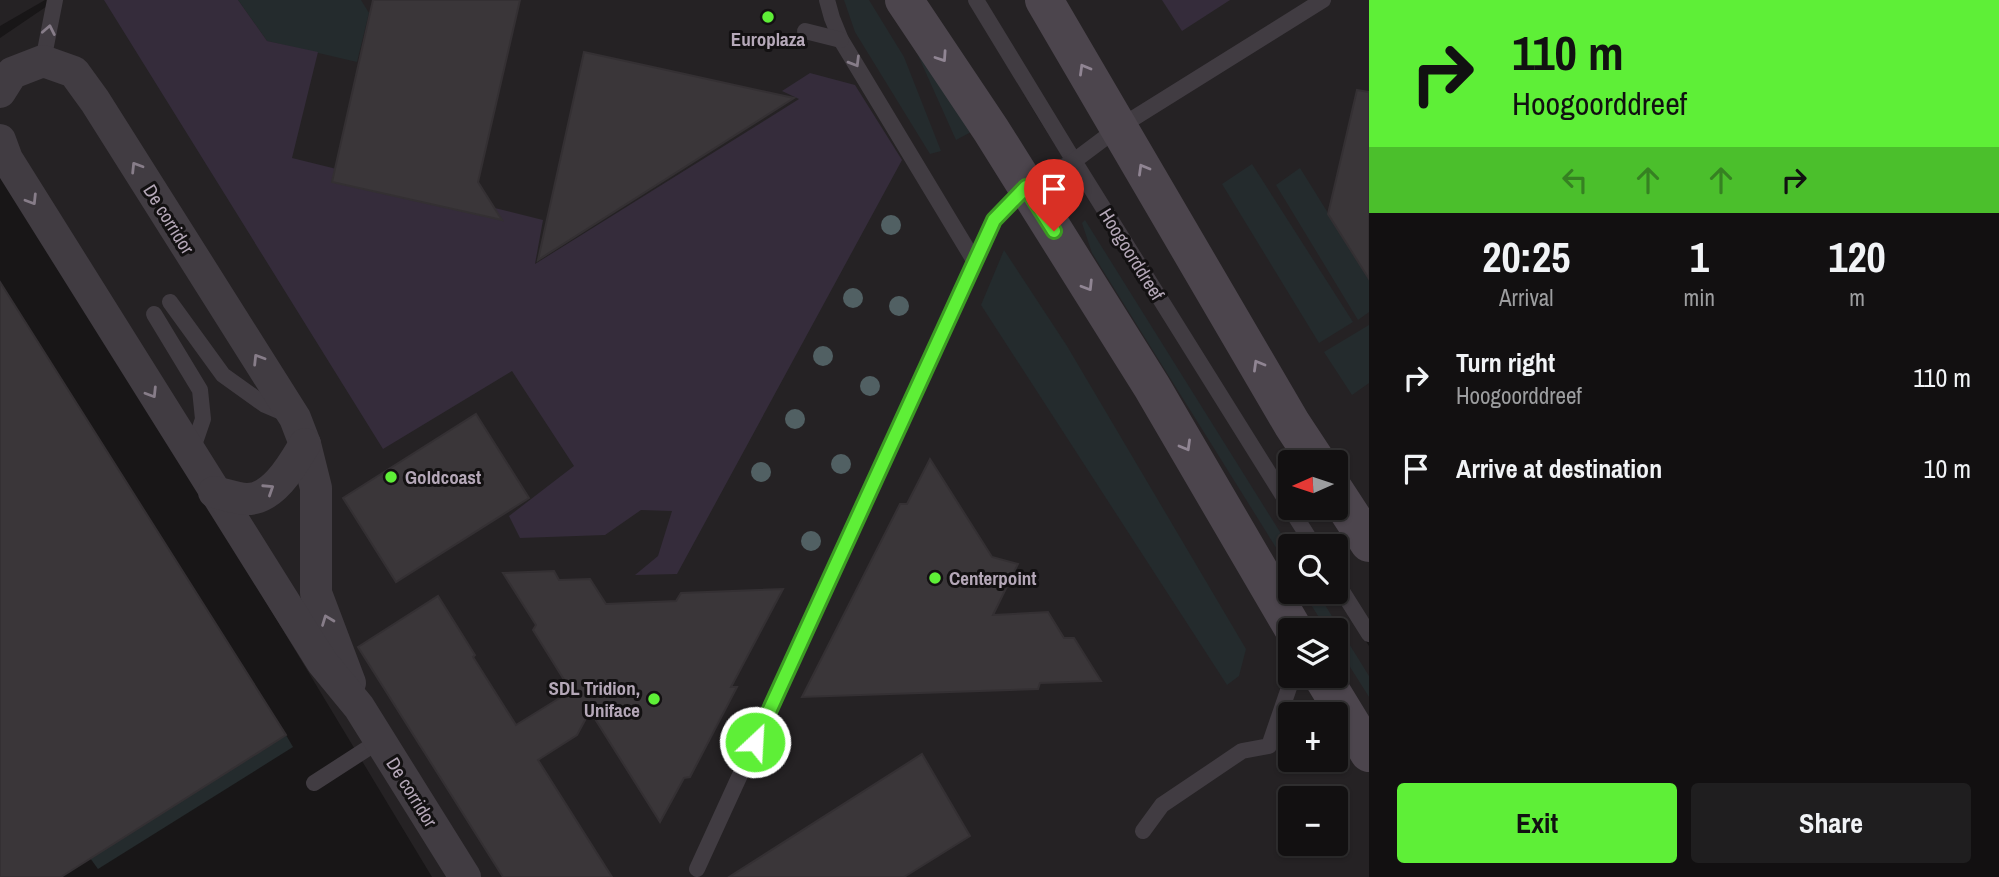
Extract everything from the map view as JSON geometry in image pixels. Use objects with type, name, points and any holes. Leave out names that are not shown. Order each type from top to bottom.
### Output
[{"type":"street","points":[[904,0],[991,130],[1152,387],[1287,618]]},
{"type":"street","points":[[1044,0],[1309,450]]},
{"type":"street","points":[[0,92],[12,73],[43,61]]},
{"type":"street","name":"De corridor","points":[[43,61],[74,72],[81,82],[300,431],[316,488],[316,593],[359,707]]},
{"type":"street","name":"De corridor","points":[[0,140],[6,159],[214,492],[322,662],[359,707],[465,877]]},
{"type":"street","points":[[214,492],[248,499],[271,491],[286,475],[300,431]]},
{"type":"street","points":[[1348,511],[1369,543]]},
{"type":"street","points":[[1329,688],[1369,753]]},
{"type":"lane","points":[[43,61],[55,0]]},
{"type":"lane","points":[[827,0],[841,40],[975,262]]},
{"type":"lane","name":"Hoogoorddreef","points":[[976,0],[1278,488]]},
{"type":"lane","points":[[697,869],[994,220],[1026,187],[1074,161],[1118,128],[1323,0]]},
{"type":"lane","points":[[805,31],[841,40]]},
{"type":"lane","points":[[170,303],[223,375],[300,431]]},
{"type":"lane","points":[[154,314],[200,390],[204,419],[191,455]]},
{"type":"lane","points":[[1348,601],[1369,634]]},
{"type":"lane","points":[[1143,831],[1162,804],[1242,751],[1269,746],[1289,688]]},
{"type":"lane","points":[[314,783],[379,741]]},
{"type":"shaded area","points":[[0,0],[45,0],[0,26]]},
{"type":"shaded area","points":[[56,0],[1369,0],[1369,642],[1345,604],[1348,604],[1348,534],[1301,534],[1293,520],[1348,520],[1348,450],[1278,450],[1278,497],[1020,89],[1278,500],[1278,520],[1291,520],[1299,534],[1278,534],[1278,604],[1343,604],[1369,646],[1369,877],[432,877],[0,161],[0,38]]},
{"type":"shaded area","points":[[104,0],[238,0],[267,41],[318,52],[292,158],[543,220],[535,264],[799,99],[782,91],[810,73],[855,85],[902,160],[677,574],[635,575],[658,556],[672,511],[641,510],[605,535],[520,538],[509,516],[574,466],[512,371],[383,449]]},
{"type":"shaded area","points":[[238,0],[361,0],[369,13],[357,62],[267,41]]},
{"type":"shaded area","points":[[844,0],[869,0],[904,57],[941,151],[930,154],[855,32]]},
{"type":"shaded area","points":[[1162,0],[1230,0],[1182,31]]},
{"type":"shaded area","points":[[913,44],[971,132],[956,140]]},
{"type":"shaded area","points":[[1252,164],[1353,322],[1319,343],[1222,184]]},
{"type":"shaded area","points":[[1300,168],[1369,279],[1369,312],[1358,320],[1276,185]]},
{"type":"shaded area","points":[[1085,220],[1281,534],[1278,534],[1278,551],[1092,253],[1082,223]]},
{"type":"shaded area","points":[[1004,250],[1067,346],[1246,649],[1239,676],[1227,685],[981,305]]},
{"type":"shaded area","points":[[1369,325],[1369,383],[1352,395],[1324,352]]},
{"type":"shaded area","points":[[1311,604],[1324,604],[1333,618],[1319,618]]},
{"type":"shaded area","points":[[1348,642],[1369,676],[1369,697],[1348,664]]},
{"type":"shaded area","points":[[286,735],[293,747],[98,869],[90,858]]},
{"type":"building","points":[[373,0],[520,0],[478,182],[502,220],[332,182]]},
{"type":"building","points":[[584,52],[662,69],[794,98],[538,260]]},
{"type":"building","points":[[1357,90],[1369,92],[1369,279],[1328,214]]},
{"type":"building","points":[[0,282],[286,735],[61,877],[0,877]]},
{"type":"building","points":[[476,414],[529,498],[396,582],[343,498]]},
{"type":"building","name":"Centerpoint","points":[[930,459],[992,557],[1018,564],[993,615],[1048,612],[1064,638],[1074,638],[1101,681],[1040,683],[1038,689],[802,697],[900,504],[907,504]]},
{"type":"building","points":[[554,571],[559,580],[590,579],[606,604],[676,601],[681,593],[783,589],[731,687],[737,687],[690,777],[684,778],[660,822],[590,711],[577,735],[538,760],[612,877],[503,877],[358,647],[438,596],[516,725],[571,691],[533,630],[536,625],[503,573]]},
{"type":"building","points":[[922,754],[970,836],[904,877],[729,877]]},
{"type":"place","name":"Europlaza","points":[[768,17]]},
{"type":"place","name":"Goldcoast","points":[[391,477]]},
{"type":"place","name":"Centerpoint","points":[[935,578]]},
{"type":"place","name":"SDL Tridion, Uniface","points":[[654,699]]},
{"type":"route","points":[[755,742],[994,220],[1026,187],[1054,231]]}]
